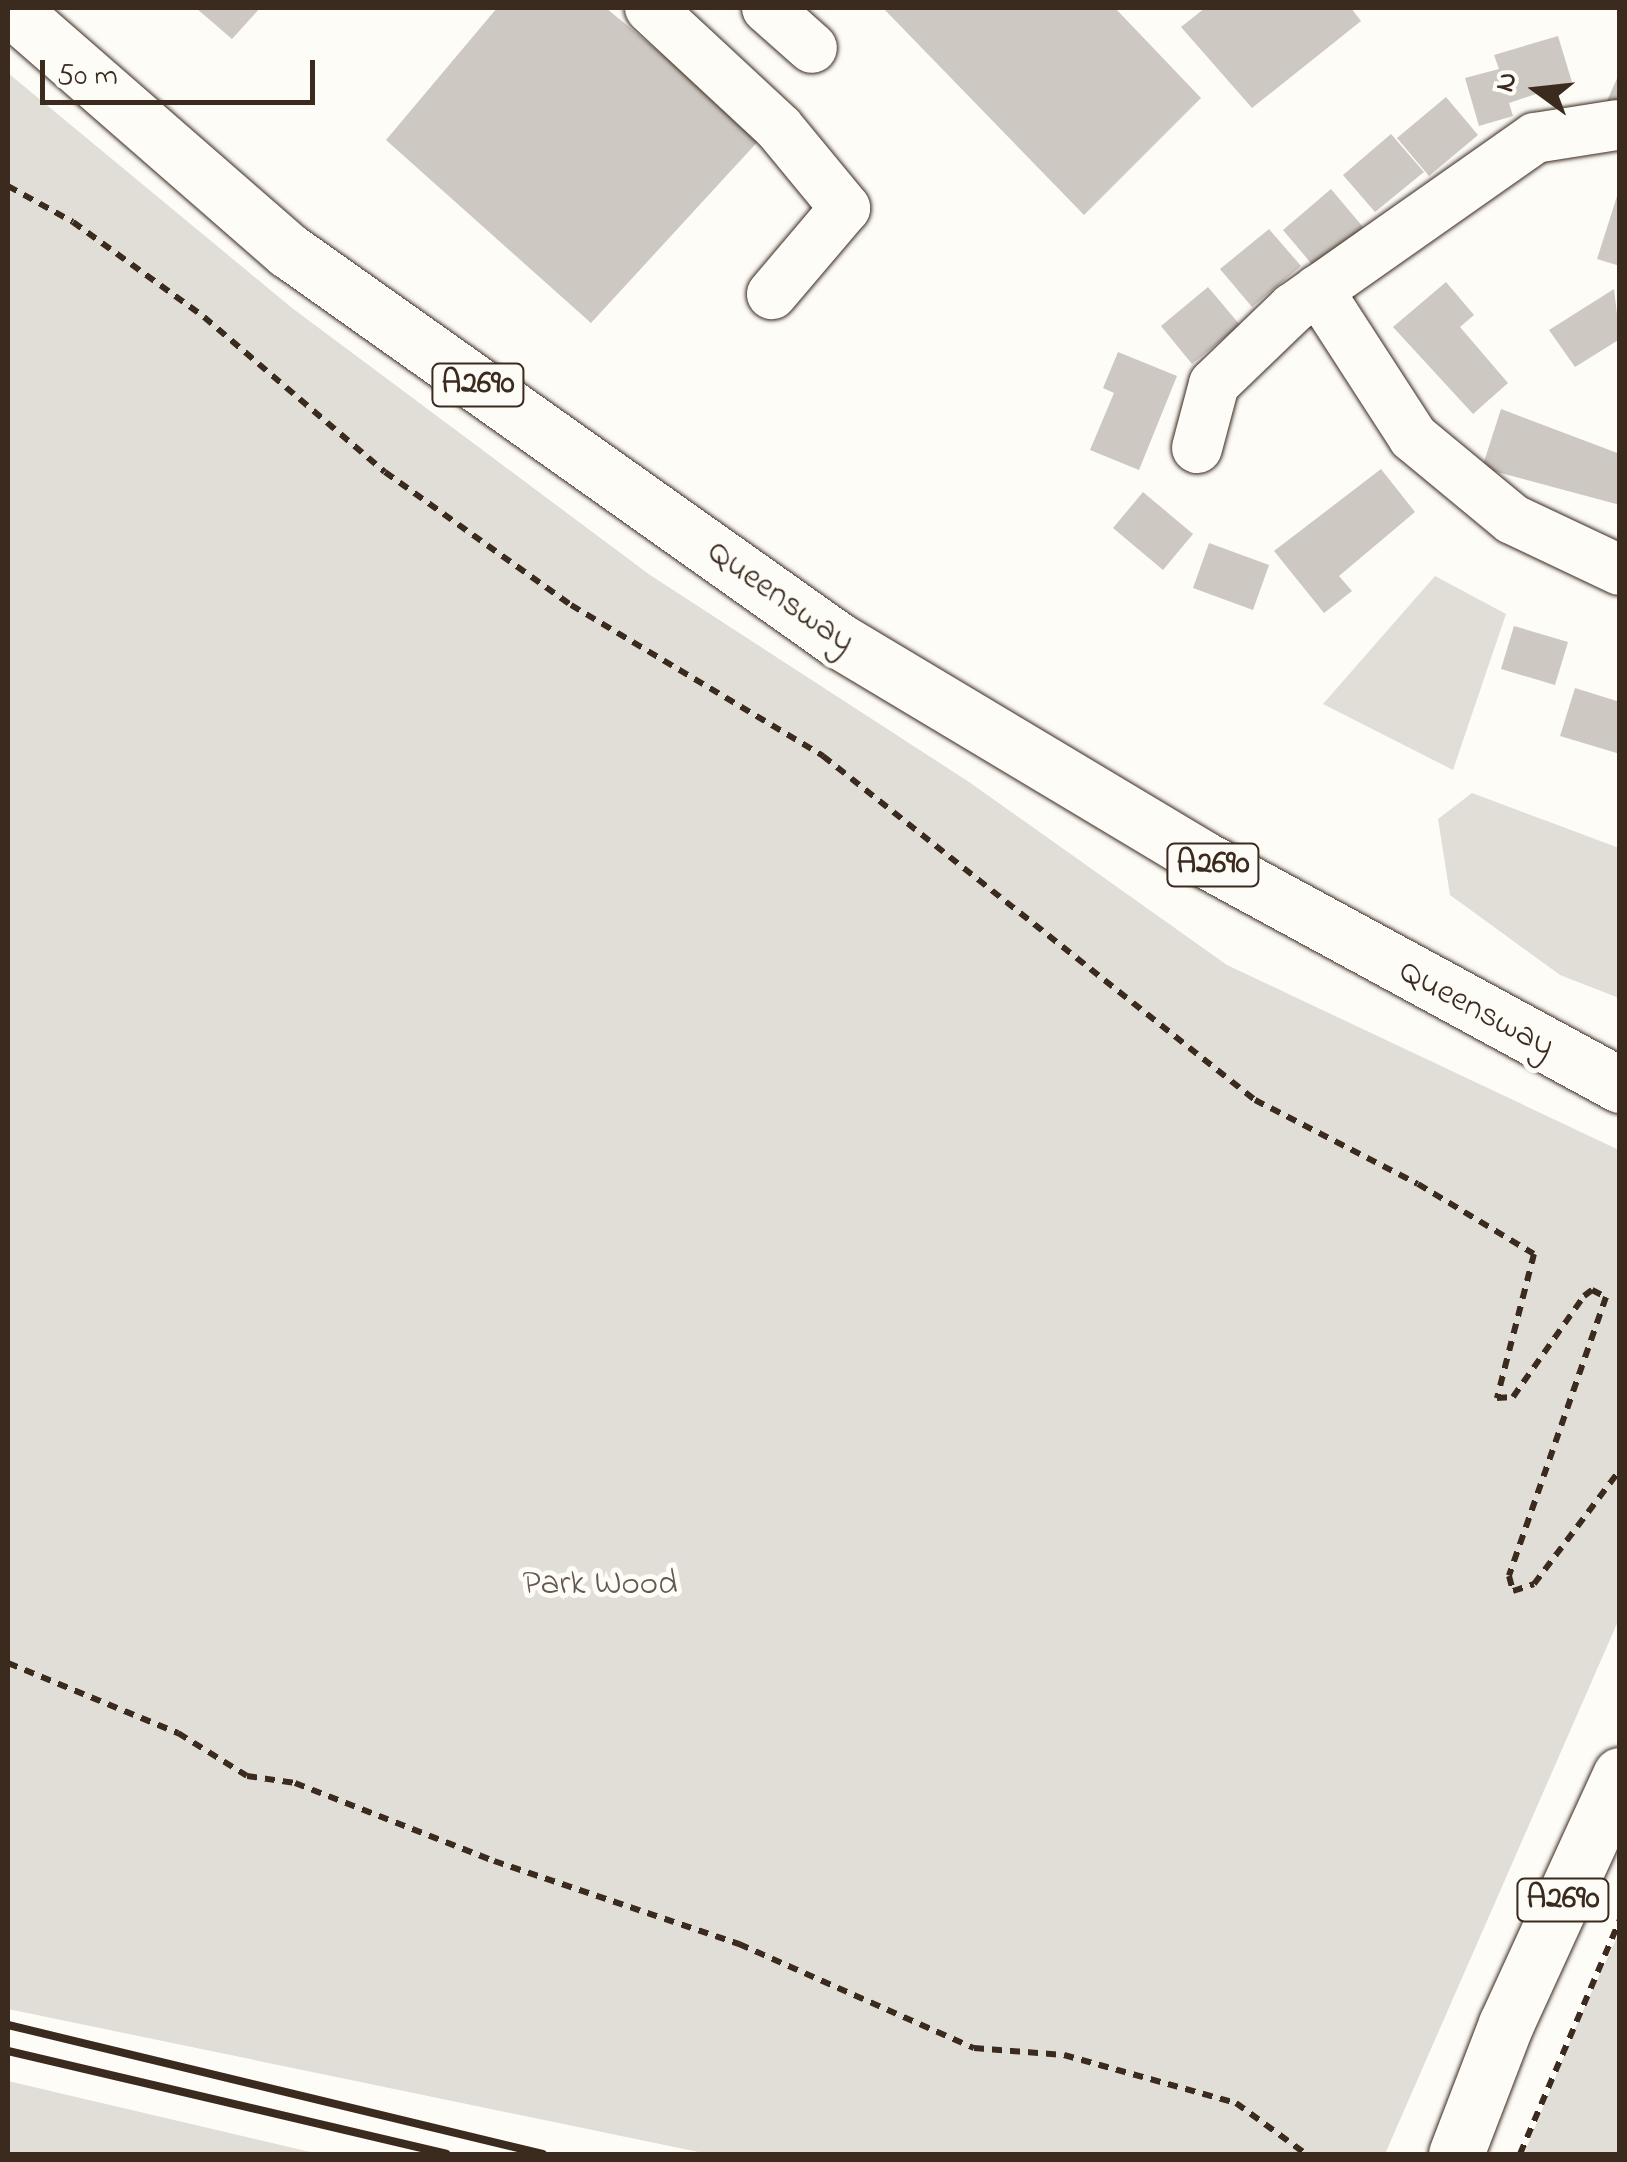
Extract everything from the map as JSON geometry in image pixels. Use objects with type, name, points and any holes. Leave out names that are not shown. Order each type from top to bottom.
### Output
[{"type":"main road","name":"Queensway","points":[[10,8],[289,251],[838,640],[1200,857],[1620,1085]]},
{"type":"main road","name":"A2690","points":[[1456,2154],[1506,2024],[1620,1775]]},
{"type":"street","points":[[650,8],[779,128],[845,208],[772,294]]},
{"type":"street","points":[[767,8],[812,48]]},
{"type":"street","points":[[1196,448],[1214,384],[1318,290],[1535,138],[1617,126]]},
{"type":"street","points":[[1318,290],[1413,437],[1512,518],[1620,570]]},
{"type":"path","points":[[8,186],[73,222],[204,317],[385,472],[571,605],[824,756],[1255,1100],[1418,1184],[1534,1254],[1497,1398],[1514,1397],[1584,1296],[1592,1290],[1606,1297],[1509,1576],[1514,1592],[1534,1584],[1620,1470]]},
{"type":"path","points":[[8,1663],[178,1733],[247,1776],[294,1783],[494,1861],[738,1944],[974,2048],[1064,2055],[1236,2102],[1306,2154]]},
{"type":"path","points":[[1520,2154],[1620,1920]]},
{"type":"green space","name":"Park Wood","points":[[8,73],[292,308],[650,575],[969,782],[1227,965],[1619,1150],[1619,1619],[1385,2154],[708,2154],[8,2009]]},
{"type":"green space","points":[[1435,576],[1506,614],[1453,770],[1323,704]]},
{"type":"green space","points":[[1472,793],[1619,848],[1619,998],[1560,975],[1450,895],[1438,819]]},
{"type":"green space","points":[[1619,1933],[1619,2154],[1524,2154],[1580,2017]]},
{"type":"green space","points":[[8,2081],[319,2154],[8,2154]]},
{"type":"building","points":[[196,8],[260,8],[232,39]]},
{"type":"building","points":[[497,8],[606,8],[762,137],[591,323],[386,140]]},
{"type":"building","points":[[883,8],[1115,8],[1201,98],[1084,215]]},
{"type":"building","points":[[1205,8],[1351,8],[1361,21],[1252,108],[1181,27]]},
{"type":"building","points":[[1558,36],[1572,82],[1509,103],[1513,116],[1479,126],[1465,78],[1499,69],[1494,55]]},
{"type":"building","points":[[1620,72],[1620,122],[1601,114]]},
{"type":"building","points":[[1446,97],[1478,135],[1429,176],[1397,138]]},
{"type":"building","points":[[1391,134],[1424,172],[1375,212],[1343,175]]},
{"type":"building","points":[[1331,189],[1363,227],[1315,268],[1283,230]]},
{"type":"building","points":[[1620,190],[1620,266],[1597,259]]},
{"type":"building","points":[[1269,229],[1301,266],[1252,307],[1220,269]]},
{"type":"building","points":[[1446,282],[1474,315],[1460,327],[1508,383],[1473,414],[1393,327]]},
{"type":"building","points":[[1208,287],[1240,325],[1192,364],[1161,326]]},
{"type":"building","points":[[1614,289],[1620,339],[1575,367],[1549,330]]},
{"type":"building","points":[[1118,352],[1177,376],[1139,470],[1090,450],[1114,393],[1103,388]]},
{"type":"building","points":[[1501,409],[1620,454],[1620,505],[1482,468]]},
{"type":"building","points":[[1381,469],[1415,512],[1339,576],[1352,591],[1324,613],[1274,551]]},
{"type":"building","points":[[1143,492],[1193,534],[1163,570],[1113,528]]},
{"type":"building","points":[[1209,543],[1269,565],[1253,610],[1193,588]]},
{"type":"building","points":[[1514,626],[1568,642],[1555,685],[1501,669]]},
{"type":"building","points":[[1575,688],[1620,702],[1620,754],[1560,736]]},
{"type":"railway","points":[[8,2025],[543,2154]]},
{"type":"railway","points":[[8,2051],[446,2154]]}]
